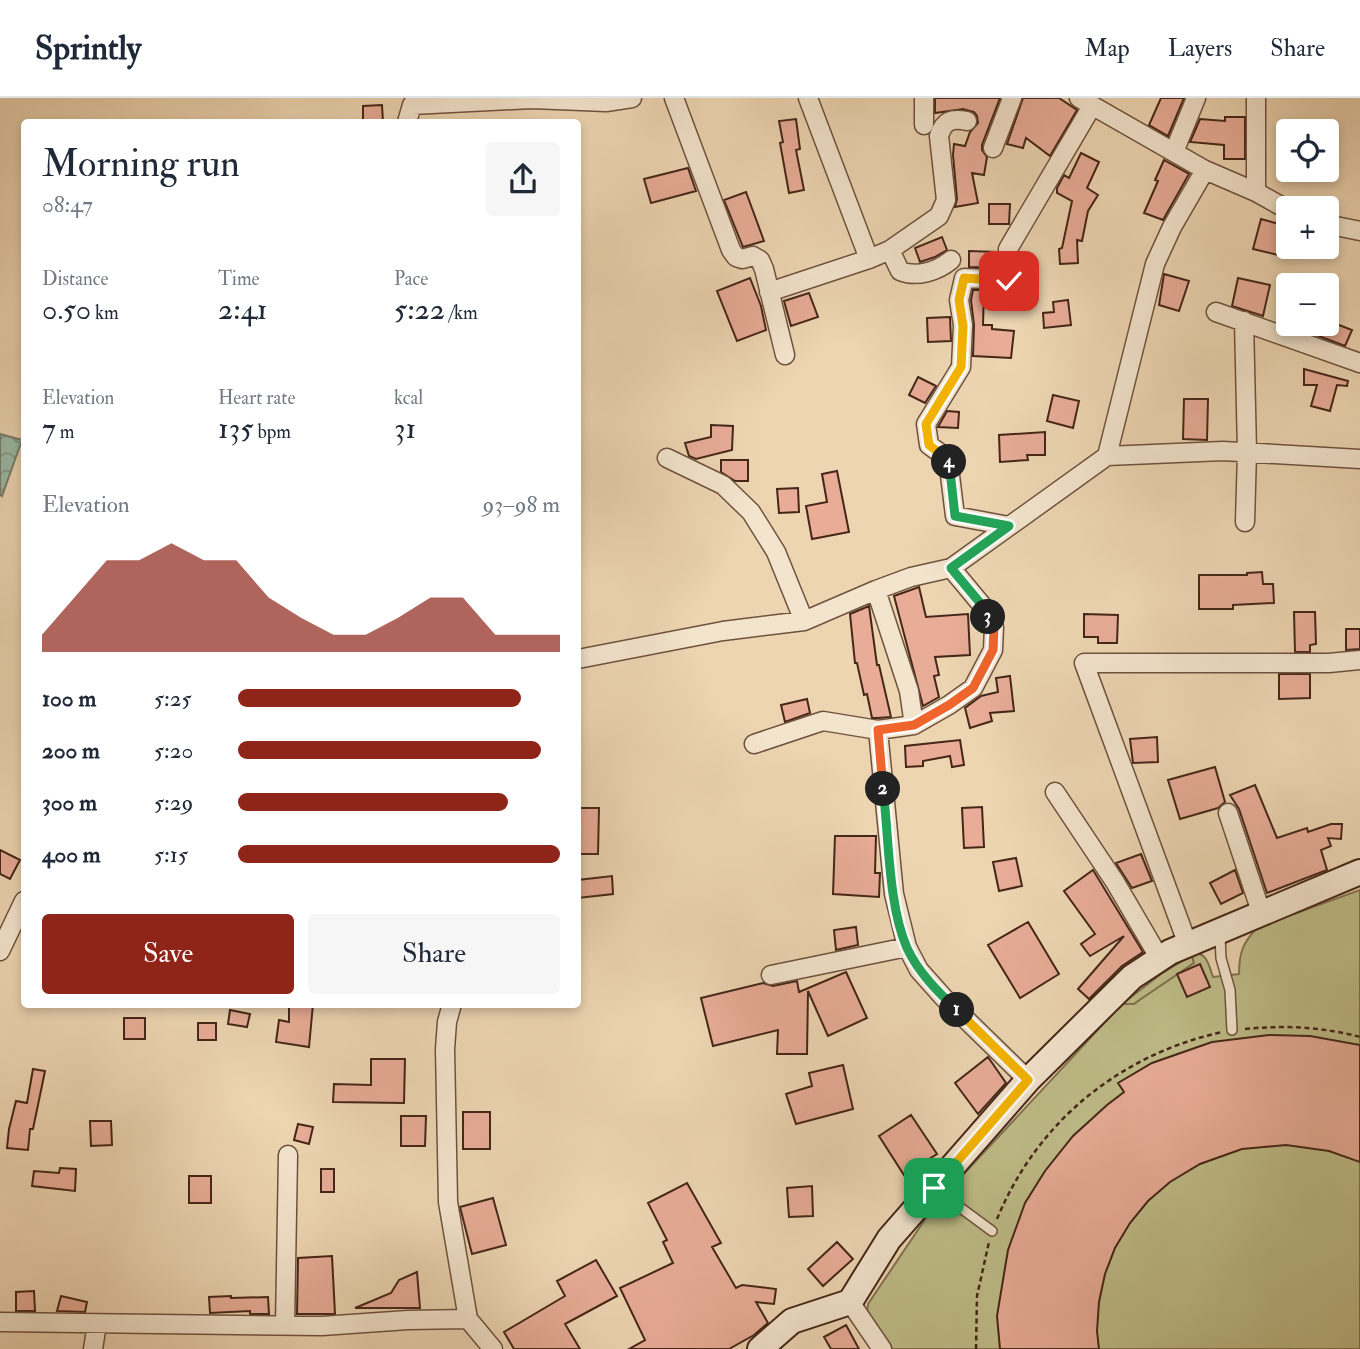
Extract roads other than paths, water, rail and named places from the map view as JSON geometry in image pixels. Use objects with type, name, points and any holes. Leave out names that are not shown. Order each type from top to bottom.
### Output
[{"type":"street","points":[[410,106],[532,99],[606,102],[632,98]]},
{"type":"street","points":[[674,98],[731,250],[736,257],[742,259],[753,256],[760,260],[785,355]]},
{"type":"street","points":[[808,98],[869,259]]},
{"type":"street","points":[[924,98],[924,125]]},
{"type":"street","points":[[993,148],[1012,98]]},
{"type":"street","points":[[1174,152],[1196,98]]},
{"type":"street","points":[[1256,98],[1256,192]]},
{"type":"street","points":[[1009,526],[955,516],[948,460],[929,445],[926,424],[961,367],[963,326],[959,300],[964,278],[1009,281],[1008,249],[1086,102],[1205,170],[1276,203]]},
{"type":"street","points":[[769,292],[890,250],[939,216],[946,200],[939,136],[942,126],[948,121],[967,121]]},
{"type":"street","points":[[1107,456],[1155,264],[1172,226],[1205,170]]},
{"type":"street","points":[[1339,227],[1360,232]]},
{"type":"street","points":[[890,250],[900,271],[906,274],[940,269],[951,260]]},
{"type":"street","points":[[1216,312],[1360,363]]},
{"type":"street","points":[[1244,321],[1247,452],[1245,522]]},
{"type":"street","points":[[581,658],[723,631],[804,621],[911,577],[951,568],[1107,456],[1223,451],[1360,459]]},
{"type":"street","points":[[667,458],[723,485],[751,512],[776,552],[804,621]]},
{"type":"street","points":[[754,744],[823,721],[878,730],[914,725],[973,688],[993,650],[994,627],[981,604],[951,568]]},
{"type":"street","points":[[876,590],[909,691],[914,725]]},
{"type":"street","points":[[1188,945],[1084,663],[1329,663],[1360,660]]},
{"type":"street","points":[[878,730],[894,894],[907,947],[919,970],[944,998],[1028,1080]]},
{"type":"street","points":[[1055,792],[1115,881],[1160,959]]},
{"type":"street","points":[[1228,813],[1262,915]]},
{"type":"street","points":[[760,1349],[792,1321],[850,1302],[889,1239],[1028,1080],[1132,977],[1188,945],[1360,872]]},
{"type":"street","points":[[0,951],[21,907]]},
{"type":"street","points":[[771,975],[907,947]]},
{"type":"street","points":[[451,1008],[445,1049],[448,1202],[468,1319],[493,1349]]},
{"type":"street","points":[[285,1326],[288,1156]]},
{"type":"street","points":[[850,1302],[882,1349]]},
{"type":"street","points":[[0,1322],[285,1326],[468,1319]]},
{"type":"street","points":[[93,1349],[97,1324]]},
{"type":"lane","points":[[1219,933],[1221,958],[1230,990],[1232,1030]]},
{"type":"lane","points":[[934,1188],[992,1231]]},
{"type":"water","points":[[0,434],[21,440],[21,443],[2,496]]}]
